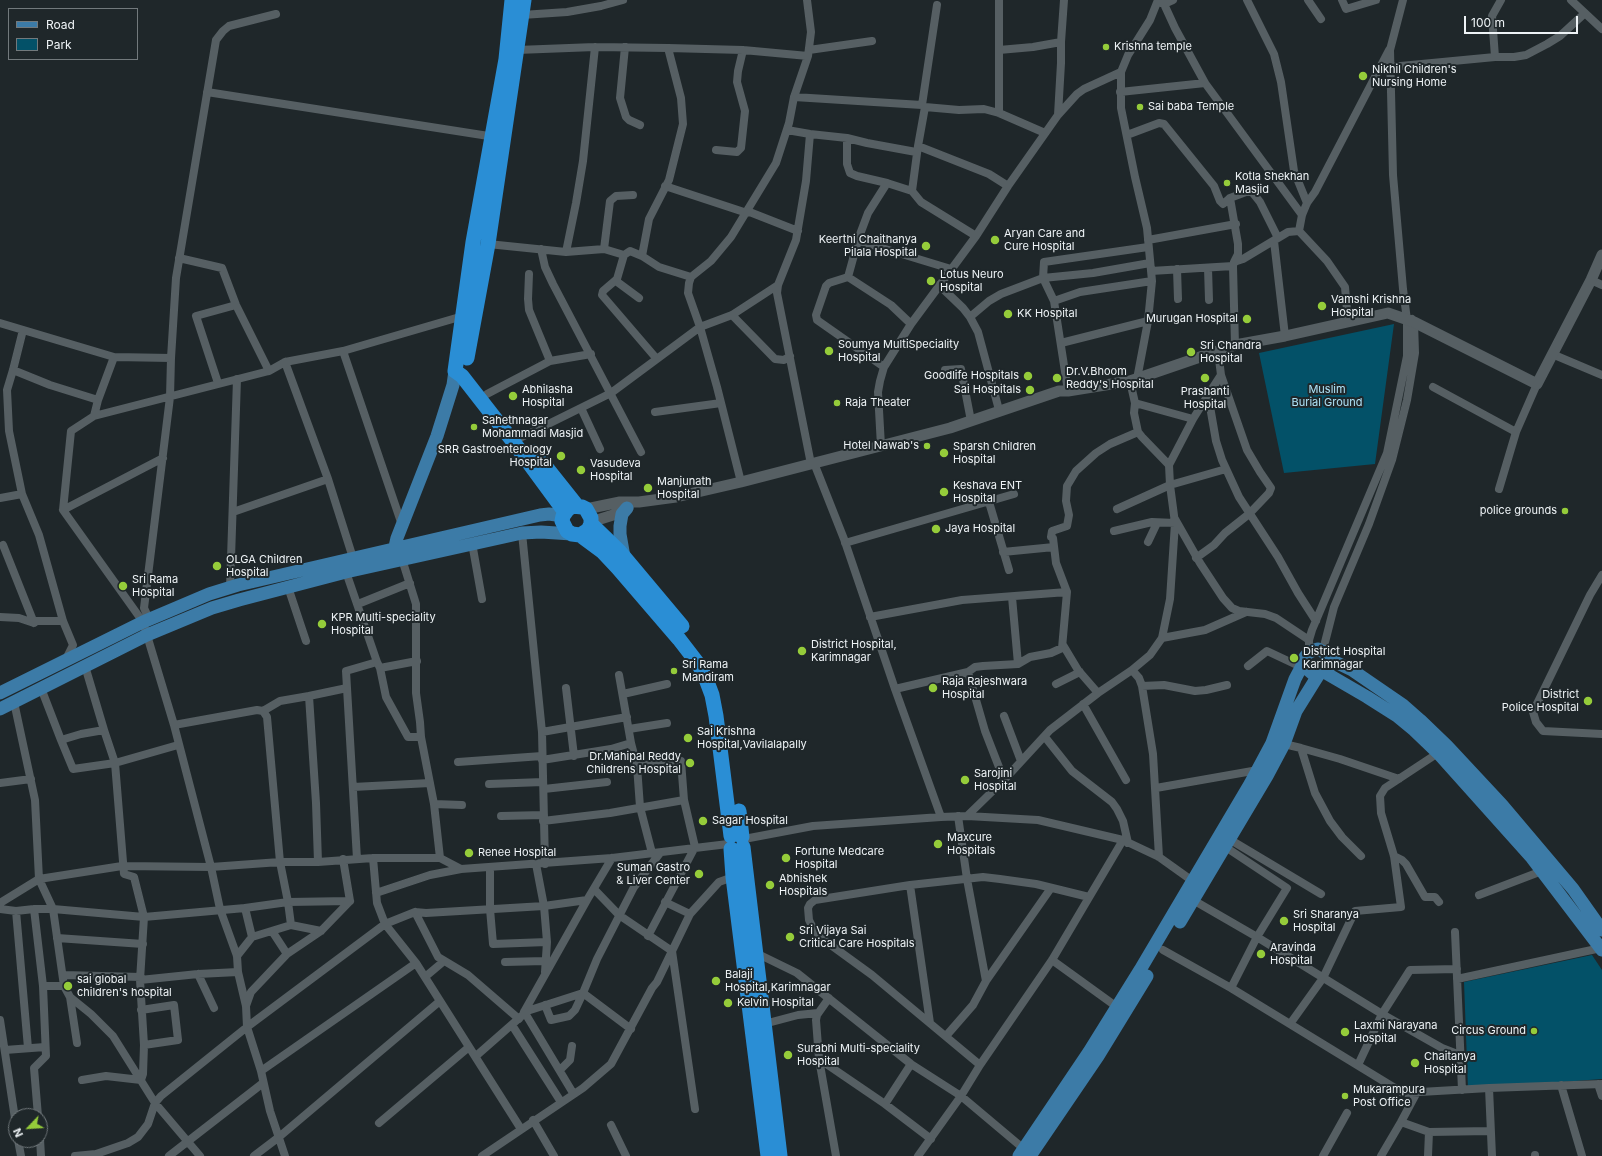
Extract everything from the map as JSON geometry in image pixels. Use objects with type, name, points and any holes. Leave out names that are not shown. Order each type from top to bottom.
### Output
[{"type":"highway","points":[[460,368],[488,244],[497,137],[512,0]]},
{"type":"highway","points":[[524,0],[517,50],[473,242],[463,316],[460,368],[531,465],[579,515],[608,539],[624,557],[689,635],[703,654],[713,672],[723,698],[727,722],[736,842],[733,877],[768,1156]]},
{"type":"highway","points":[[460,368],[487,394],[522,438],[579,515],[588,530],[576,534]]},
{"type":"highway","points":[[579,515],[564,526],[603,552],[618,568],[679,639],[699,665],[712,695],[756,953],[780,1156]]},
{"type":"main road","points":[[398,554],[402,525],[437,436],[460,368]]},
{"type":"main road","points":[[398,554],[436,460],[455,403],[460,368]]},
{"type":"main road","points":[[624,557],[620,526],[622,514],[627,508]]},
{"type":"main road","points":[[0,709],[147,635],[212,608],[346,572],[398,554],[540,515],[579,515]]},
{"type":"main road","points":[[0,694],[165,611],[209,594],[230,588],[353,558],[398,554],[472,544],[522,533],[541,532],[576,534]]},
{"type":"main road","points":[[1074,1083],[1117,1007],[1194,882],[1258,770],[1272,743],[1295,679],[1306,655],[1318,649],[1352,670],[1402,705],[1447,746],[1502,805],[1573,889],[1602,930]]},
{"type":"main road","points":[[1306,655],[1309,672],[1313,674],[1321,673],[1328,669],[1326,654]]},
{"type":"main road","points":[[1024,1154],[1074,1083],[1102,1050],[1194,900],[1226,843],[1267,776],[1284,744],[1296,711],[1321,673]]},
{"type":"main road","points":[[1321,673],[1367,696],[1397,716],[1438,753],[1542,871],[1601,949]]},
{"type":"street","points":[[522,15],[567,12],[601,6],[623,0]]},
{"type":"street","points":[[741,482],[700,327],[688,293],[691,277],[711,261],[731,238],[776,163],[787,130],[794,97],[808,53],[811,32],[807,0]]},
{"type":"street","points":[[999,0],[999,113]]},
{"type":"street","points":[[1058,115],[1064,0]]},
{"type":"street","points":[[1160,2],[1173,0]]},
{"type":"street","points":[[1247,0],[1274,54],[1281,82],[1294,171],[1307,203]]},
{"type":"street","points":[[1308,0],[1321,19]]},
{"type":"street","points":[[1342,0],[1346,9],[1376,0]]},
{"type":"street","points":[[1299,231],[1302,215],[1307,203],[1315,192],[1390,50],[1403,0]]},
{"type":"street","points":[[1495,57],[1492,16],[1501,0]]},
{"type":"street","points":[[1571,0],[1602,29]]},
{"type":"street","points":[[1160,2],[1128,55],[1121,72],[1120,92],[1121,108],[1134,177],[1147,228],[1152,282],[1148,321],[1133,380],[1135,403],[1134,417],[1138,432],[1142,438],[1169,465]]},
{"type":"street","points":[[1160,2],[1205,83],[1302,215]]},
{"type":"street","points":[[912,191],[937,5]]},
{"type":"street","points":[[1390,66],[1526,55],[1560,36],[1585,13]]},
{"type":"street","points":[[276,14],[229,26],[216,40],[179,258],[171,358],[170,397],[165,425],[163,458],[144,608],[147,635],[174,725],[211,867],[220,909],[236,956],[246,1006],[247,1027],[285,1156]]},
{"type":"street","points":[[517,50],[625,47],[808,53],[872,41]]},
{"type":"street","points":[[999,50],[1033,47],[1061,42]]},
{"type":"street","points":[[566,252],[578,197],[595,47]]},
{"type":"street","points":[[625,47],[620,98],[626,117],[640,125]]},
{"type":"street","points":[[642,256],[649,219],[669,180],[683,124],[681,98],[668,48]]},
{"type":"street","points":[[716,150],[737,152],[742,148],[745,111],[738,82],[738,71],[743,50]]},
{"type":"street","points":[[1326,654],[1334,607],[1369,524],[1392,460],[1408,400],[1415,352],[1410,321],[1402,289],[1393,175],[1390,50]]},
{"type":"street","points":[[881,446],[878,392],[880,381],[884,367],[911,324],[976,236],[1008,186],[1058,115],[1077,94],[1084,89],[1121,72]]},
{"type":"street","points":[[1120,92],[1205,83]]},
{"type":"street","points":[[207,92],[497,137]]},
{"type":"street","points":[[794,97],[924,106],[959,110],[984,109],[999,113],[1045,133]]},
{"type":"street","points":[[1127,135],[1159,123],[1164,124],[1214,186],[1220,201],[1223,204],[1230,198],[1246,192],[1252,192],[1260,202],[1276,239],[1285,336]]},
{"type":"street","points":[[787,130],[917,149],[989,174],[1008,186]]},
{"type":"street","points":[[810,134],[806,181],[798,231],[796,240],[778,285],[777,293],[813,463],[845,543],[941,817]]},
{"type":"street","points":[[847,138],[847,164],[850,173],[912,191],[921,202],[976,236]]},
{"type":"street","points":[[848,277],[868,213],[887,183]]},
{"type":"street","points":[[665,186],[747,212],[798,231]]},
{"type":"street","points":[[604,249],[610,201],[616,196],[633,195]]},
{"type":"street","points":[[1230,198],[1236,224],[1238,249],[1234,264],[1235,345]]},
{"type":"street","points":[[1068,392],[1054,301],[1043,278],[1044,262],[1148,243],[1236,224]]},
{"type":"street","points":[[970,317],[989,301],[1001,294],[1043,278],[1151,267],[1177,269],[1191,267],[1208,268],[1234,264],[1288,232],[1299,231]]},
{"type":"street","points":[[1299,231],[1327,261],[1345,287],[1348,322]]},
{"type":"street","points":[[859,241],[951,269]]},
{"type":"street","points":[[488,244],[566,252],[604,249],[624,255]]},
{"type":"street","points":[[540,249],[553,284],[611,392],[641,452]]},
{"type":"street","points":[[656,358],[603,297],[603,291],[616,281],[624,255],[630,251],[642,256],[659,267],[691,277]]},
{"type":"street","points":[[1498,489],[1516,432],[1537,384],[1591,280],[1602,255]]},
{"type":"street","points":[[179,258],[222,268],[236,305],[269,371]]},
{"type":"street","points":[[1208,268],[1209,300]]},
{"type":"street","points":[[1177,269],[1178,299]]},
{"type":"street","points":[[529,274],[529,310],[550,361]]},
{"type":"street","points":[[848,277],[891,305],[911,324]]},
{"type":"street","points":[[848,277],[829,283],[826,286],[816,315],[817,320],[884,367]]},
{"type":"street","points":[[1591,280],[1602,286]]},
{"type":"street","points":[[616,281],[639,298]]},
{"type":"street","points":[[1054,301],[1080,292],[1152,282]]},
{"type":"street","points":[[522,438],[611,392],[700,327],[732,315],[778,285]]},
{"type":"street","points":[[939,285],[970,317],[978,332],[999,410]]},
{"type":"street","points":[[218,383],[196,316],[236,305]]},
{"type":"street","points":[[579,515],[620,502],[639,502],[676,497],[741,482],[971,421],[999,410],[1059,391],[1068,392],[1133,380],[1235,345],[1285,336],[1388,313],[1410,321],[1537,384]]},
{"type":"street","points":[[732,315],[775,359],[784,360],[790,356]]},
{"type":"street","points":[[146,621],[63,510],[71,432],[94,416],[269,371],[285,362],[343,351],[463,316]]},
{"type":"street","points":[[1061,343],[1148,321]]},
{"type":"street","points":[[1306,655],[1316,621],[1387,453],[1407,356],[1410,321]]},
{"type":"street","points":[[0,323],[114,357],[171,358]]},
{"type":"street","points":[[23,330],[14,370],[7,390],[9,431],[22,494],[39,535],[63,621],[73,646],[65,662]]},
{"type":"street","points":[[343,351],[402,525]]},
{"type":"street","points":[[1196,558],[1214,546],[1225,533],[1249,514],[1269,494],[1271,488],[1248,450],[1221,375],[1218,351]]},
{"type":"street","points":[[487,394],[550,361],[591,354]]},
{"type":"street","points":[[1552,354],[1602,375]]},
{"type":"street","points":[[94,416],[98,400],[114,357]]},
{"type":"street","points":[[285,362],[328,479],[353,558]]},
{"type":"street","points":[[945,370],[961,369],[971,421]]},
{"type":"street","points":[[14,370],[50,385],[98,400]]},
{"type":"street","points":[[967,816],[1004,780],[1050,730],[1098,693],[1132,670],[1150,655],[1162,638],[1170,599],[1175,521],[1170,486],[1169,465],[1193,419],[1221,375]]},
{"type":"street","points":[[230,588],[237,379]]},
{"type":"street","points":[[1433,387],[1516,432]]},
{"type":"street","points":[[1208,395],[1216,441],[1231,482],[1249,514],[1278,557],[1316,621]]},
{"type":"street","points":[[655,412],[721,403]]},
{"type":"street","points":[[1135,403],[1193,419]]},
{"type":"street","points":[[581,408],[600,449]]},
{"type":"street","points":[[0,432],[9,431]]},
{"type":"street","points":[[895,689],[968,672],[975,667],[1018,664],[1030,657],[1057,651],[1062,648],[1067,592],[1056,563],[1053,538],[1051,537],[1052,531],[1067,526],[1069,515],[1066,501],[1067,486],[1076,471],[1096,453],[1110,444],[1138,432]]},
{"type":"street","points":[[63,510],[163,458]]},
{"type":"street","points":[[1117,509],[1170,486],[1226,469]]},
{"type":"street","points":[[233,512],[328,479]]},
{"type":"street","points":[[0,498],[22,494]]},
{"type":"street","points":[[845,543],[1014,494]]},
{"type":"street","points":[[579,515],[613,515],[639,502]]},
{"type":"street","points":[[989,502],[1008,570]]},
{"type":"street","points":[[1175,521],[1196,558],[1227,603],[1232,608],[1239,611],[1265,614],[1276,618],[1294,632],[1306,655]]},
{"type":"street","points":[[1114,531],[1140,524],[1175,521]]},
{"type":"street","points":[[1148,542],[1157,523]]},
{"type":"street","points":[[522,533],[542,732],[545,864]]},
{"type":"street","points":[[472,544],[482,599]]},
{"type":"street","points":[[3,545],[34,623]]},
{"type":"street","points":[[1003,552],[1054,547]]},
{"type":"street","points":[[398,554],[410,583],[416,604],[416,693],[421,737],[434,804],[440,858]]},
{"type":"street","points":[[346,572],[378,665],[386,697],[408,738],[421,737]]},
{"type":"street","points":[[1602,574],[1533,712],[1536,722],[1543,731],[1602,734]]},
{"type":"street","points":[[358,604],[410,583]]},
{"type":"street","points":[[288,587],[306,641]]},
{"type":"street","points":[[870,617],[962,600],[1067,592]]},
{"type":"street","points":[[1012,597],[1018,664]]},
{"type":"street","points":[[1162,638],[1205,630],[1249,611]]},
{"type":"street","points":[[0,617],[19,618],[34,623],[36,621],[63,621]]},
{"type":"street","points":[[1063,645],[1080,672],[1098,693]]},
{"type":"street","points":[[1248,666],[1267,651],[1306,655]]},
{"type":"street","points":[[357,859],[346,671],[378,665],[417,661]]},
{"type":"street","points":[[85,666],[115,763],[122,866],[124,874],[134,877],[144,917],[140,978],[144,1046],[143,1074],[141,1080]]},
{"type":"street","points":[[1132,670],[1139,678],[1142,686],[1153,754],[1159,857]]},
{"type":"street","points":[[968,672],[985,731],[1004,780]]},
{"type":"street","points":[[1056,684],[1080,672]]},
{"type":"street","points":[[619,675],[631,743],[637,766],[640,807],[656,853]]},
{"type":"street","points":[[623,694],[667,684]]},
{"type":"street","points":[[1142,686],[1164,684],[1195,691],[1227,685]]},
{"type":"street","points":[[41,688],[73,769],[115,763],[178,745]]},
{"type":"street","points":[[174,725],[257,710],[263,711],[280,702],[347,688]]},
{"type":"street","points":[[566,688],[574,756]]},
{"type":"street","points":[[309,696],[318,862]]},
{"type":"street","points":[[14,702],[35,800],[39,879],[53,909],[64,986],[70,997],[77,1043]]},
{"type":"street","points":[[1083,704],[1126,780]]},
{"type":"street","points":[[263,711],[267,717],[269,732],[280,862],[291,925]]},
{"type":"street","points":[[1004,716],[1021,761]]},
{"type":"street","points":[[542,732],[627,717]]},
{"type":"street","points":[[629,729],[667,723]]},
{"type":"street","points":[[61,740],[104,730]]},
{"type":"street","points":[[918,1156],[961,1096],[980,1065],[1052,960],[1089,897],[1126,842],[1123,821],[1112,802],[1072,771],[1045,736]]},
{"type":"street","points":[[458,762],[574,756],[631,743]]},
{"type":"street","points":[[1284,744],[1340,759],[1399,779]]},
{"type":"street","points":[[1301,748],[1315,794],[1330,821],[1342,837],[1361,856]]},
{"type":"street","points":[[1290,1024],[1323,978],[1355,911],[1401,907],[1394,856],[1381,813],[1380,796],[1385,788],[1438,753]]},
{"type":"street","points":[[637,766],[681,761],[684,800],[695,847],[648,936]]},
{"type":"street","points":[[1156,788],[1258,770]]},
{"type":"street","points":[[0,783],[31,779]]},
{"type":"street","points":[[489,784],[544,785],[607,782]]},
{"type":"street","points":[[353,787],[430,783]]},
{"type":"street","points":[[501,816],[543,818],[610,813],[684,800]]},
{"type":"street","points":[[434,804],[462,805]]},
{"type":"street","points":[[958,816],[967,879],[986,981]]},
{"type":"street","points":[[376,893],[430,875],[461,869],[545,864],[656,853],[736,842],[813,826],[958,816],[1038,820],[1126,842],[1159,857],[1194,882]]},
{"type":"street","points":[[1226,843],[1321,894]]},
{"type":"street","points":[[1226,843],[1287,888],[1257,937],[1230,988]]},
{"type":"street","points":[[545,1005],[551,1020],[569,1016],[575,1010],[597,958],[619,915],[634,887],[656,853]]},
{"type":"street","points":[[1394,856],[1406,864],[1425,897],[1435,897],[1439,902]]},
{"type":"street","points":[[373,858],[377,902],[385,924],[416,963],[521,1129]]},
{"type":"street","points":[[0,903],[39,879],[122,866],[211,867],[280,862],[318,862],[343,859],[440,858],[461,869]]},
{"type":"street","points":[[476,1056],[522,1015],[612,858]]},
{"type":"street","points":[[343,859],[350,901]]},
{"type":"street","points":[[536,864],[544,906],[547,942],[545,961],[546,974]]},
{"type":"street","points":[[490,867],[490,909],[493,944],[547,942]]},
{"type":"street","points":[[1479,895],[1542,871]]},
{"type":"street","points":[[482,1156],[533,1120],[583,1088],[611,1064],[631,1029],[690,914],[719,882],[733,877]]},
{"type":"street","points":[[980,1065],[872,975],[828,943],[814,930],[809,920],[808,908],[815,900],[910,885],[983,877],[1051,888],[1089,897]]},
{"type":"street","points":[[910,885],[930,1023]]},
{"type":"street","points":[[946,1036],[973,1004],[986,981],[1051,888]]},
{"type":"street","points":[[594,889],[619,915],[672,951],[695,1109]]},
{"type":"street","points":[[75,1156],[96,1155],[128,1143],[138,1137],[148,1124],[155,1103],[161,1096],[247,1027],[385,924],[415,912],[426,913],[544,906],[587,900]]},
{"type":"street","points":[[1194,900],[1382,1014],[1442,1048],[1460,1055]]},
{"type":"street","points":[[0,909],[16,911],[53,909],[144,917],[220,909],[245,908],[288,902],[350,901]]},
{"type":"street","points":[[246,1006],[251,992],[287,954],[321,931],[350,901]]},
{"type":"street","points":[[665,902],[690,914]]},
{"type":"street","points":[[245,908],[252,936]]},
{"type":"street","points":[[34,909],[43,986],[44,1047],[46,1056],[34,1068],[37,1108]]},
{"type":"street","points":[[16,911],[28,1048]]},
{"type":"street","points":[[415,912],[438,957],[468,975],[522,1015],[574,1093]]},
{"type":"street","points":[[236,956],[252,936],[291,925],[321,931]]},
{"type":"street","points":[[272,931],[287,954]]},
{"type":"street","points":[[1456,932],[1462,1090]]},
{"type":"street","points":[[56,938],[142,944]]},
{"type":"street","points":[[1457,979],[1601,949]]},
{"type":"street","points":[[1163,950],[1230,988],[1403,1093],[1600,1084],[1602,1096]]},
{"type":"street","points":[[756,953],[797,973],[910,1064],[961,1096],[1024,1154]]},
{"type":"street","points":[[1052,960],[1117,1007]]},
{"type":"street","points":[[425,977],[444,961]]},
{"type":"street","points":[[505,962],[545,961]]},
{"type":"street","points":[[261,1071],[416,963]]},
{"type":"street","points":[[1358,1065],[1382,1014],[1410,970],[1457,969]]},
{"type":"street","points":[[63,975],[140,978],[238,972]]},
{"type":"street","points":[[198,974],[214,1008]]},
{"type":"street","points":[[43,986],[64,986]]},
{"type":"street","points":[[522,1015],[545,1005],[583,993]]},
{"type":"street","points":[[583,993],[631,1029]]},
{"type":"street","points":[[70,997],[91,1014],[113,1036],[155,1103],[200,1156]]},
{"type":"street","points":[[829,998],[818,1013],[816,1020],[819,1060],[836,1156]]},
{"type":"street","points":[[254,1156],[279,1137],[440,1001]]},
{"type":"street","points":[[141,1010],[174,1005],[178,1040],[144,1046]]},
{"type":"street","points":[[764,1024],[798,1015],[818,1013]]},
{"type":"street","points":[[0,1020],[14,1108]]},
{"type":"street","points":[[512,1025],[560,1102]]},
{"type":"street","points":[[560,1070],[570,1060],[572,1046]]},
{"type":"street","points":[[5,1050],[44,1047]]},
{"type":"street","points":[[379,1123],[469,1047]]},
{"type":"street","points":[[819,1060],[885,1104],[931,1139]]},
{"type":"street","points":[[885,1104],[910,1064]]},
{"type":"street","points":[[82,1080],[106,1076],[141,1080]]},
{"type":"street","points":[[169,1156],[187,1140],[263,1083]]},
{"type":"street","points":[[1561,1085],[1582,1156]]},
{"type":"street","points":[[1489,1088],[1492,1156]]},
{"type":"street","points":[[1381,1156],[1417,1092]]},
{"type":"street","points":[[1323,1156],[1347,1112]]},
{"type":"street","points":[[533,1120],[554,1156]]},
{"type":"street","points":[[1401,1122],[1429,1132],[1490,1131]]},
{"type":"street","points":[[611,1125],[626,1156]]},
{"type":"street","points":[[1428,1156],[1429,1132]]},
{"type":"green space","name":"Muslim Burial Ground","points":[[1394,324],[1375,464],[1284,473],[1259,353]]},
{"type":"green space","name":"Circus Ground","points":[[1592,955],[1602,970],[1602,1079],[1468,1089],[1464,982]]},
{"type":"place","name":"Krishna temple","points":[[1106,47]]},
{"type":"place","name":"Nikhil Children's Nursing Home","points":[[1363,76]]},
{"type":"place","name":"Sai baba Temple","points":[[1140,107]]},
{"type":"place","name":"Kotla Shekhan Masjid","points":[[1227,183]]},
{"type":"place","name":"Aryan Care and Cure Hospital","points":[[995,240]]},
{"type":"place","name":"Keerthi Chaithanya Pilala Hospital","points":[[926,246]]},
{"type":"place","name":"Lotus Neuro Hospital","points":[[931,281]]},
{"type":"place","name":"Vamshi Krishna Hospital","points":[[1322,306]]},
{"type":"place","name":"KK Hospital","points":[[1008,314]]},
{"type":"place","name":"Murugan Hospital","points":[[1247,319]]},
{"type":"place","name":"Soumya MultiSpeciality Hospital","points":[[829,351]]},
{"type":"place","name":"Sri Chandra Hospital","points":[[1191,352]]},
{"type":"place","name":"Goodlife Hospitals","points":[[1028,376]]},
{"type":"place","name":"Dr.V.Bhoom Reddy's Hospital","points":[[1057,378]]},
{"type":"place","name":"Prashanti Hospital","points":[[1205,378]]},
{"type":"place","name":"Sai Hospitals","points":[[1030,390]]},
{"type":"place","name":"Abhilasha Hospital","points":[[513,396]]},
{"type":"place","name":"Raja Theater","points":[[837,403]]},
{"type":"place","name":"Sahethnagar Mohammadi Masjid","points":[[474,427]]},
{"type":"place","name":"Hotel Nawab's","points":[[927,446]]},
{"type":"place","name":"Sparsh Children Hospital","points":[[944,453]]},
{"type":"place","name":"SRR Gastroenterology Hospital","points":[[561,456]]},
{"type":"place","name":"Vasudeva Hospital","points":[[581,470]]},
{"type":"place","name":"Manjunath Hospital","points":[[648,488]]},
{"type":"place","name":"Keshava ENT Hospital","points":[[944,492]]},
{"type":"place","name":"police grounds","points":[[1565,511]]},
{"type":"place","name":"Jaya Hospital","points":[[936,529]]},
{"type":"place","name":"OLGA Children Hospital","points":[[217,566]]},
{"type":"place","name":"Sri Rama Hospital","points":[[123,586]]},
{"type":"place","name":"KPR Multi-speciality Hospital","points":[[322,624]]},
{"type":"place","name":"District Hospital, Karimnagar","points":[[802,651]]},
{"type":"place","name":"District Hospital Karimnagar","points":[[1294,658]]},
{"type":"place","name":"Sri Rama Mandiram","points":[[674,671]]},
{"type":"place","name":"Raja Rajeshwara Hospital","points":[[933,688]]},
{"type":"place","name":"District Police Hospital","points":[[1588,701]]},
{"type":"place","name":"Sai Krishna Hospital,Vavilalapally","points":[[688,738]]},
{"type":"place","name":"Dr.Mahipal Reddy Childrens Hospital","points":[[690,763]]},
{"type":"place","name":"Sarojini Hospital","points":[[965,780]]},
{"type":"place","name":"Sagar Hospital","points":[[703,821]]},
{"type":"place","name":"Maxcure Hospitals","points":[[938,844]]},
{"type":"place","name":"Renee Hospital","points":[[469,853]]},
{"type":"place","name":"Fortune Medcare Hospital","points":[[786,858]]},
{"type":"place","name":"Suman Gastro & Liver Center","points":[[699,874]]},
{"type":"place","name":"Abhishek Hospitals","points":[[770,885]]},
{"type":"place","name":"Sri Sharanya Hospital","points":[[1284,921]]},
{"type":"place","name":"Sri Vijaya Sai Critical Care Hospitals","points":[[790,937]]},
{"type":"place","name":"Aravinda Hospital","points":[[1261,954]]},
{"type":"place","name":"Balaji Hospital,Karimnagar","points":[[716,981]]},
{"type":"place","name":"sai global children's hospital","points":[[68,986]]},
{"type":"place","name":"Kelvin Hospital","points":[[728,1003]]},
{"type":"place","name":"Circus Ground","points":[[1534,1031]]},
{"type":"place","name":"Laxmi Narayana Hospital","points":[[1345,1032]]},
{"type":"place","name":"Surabhi Multi-speciality Hospital","points":[[788,1055]]},
{"type":"place","name":"Chaitanya Hospital","points":[[1415,1063]]},
{"type":"place","name":"Mukarampura Post Office","points":[[1345,1096]]}]
